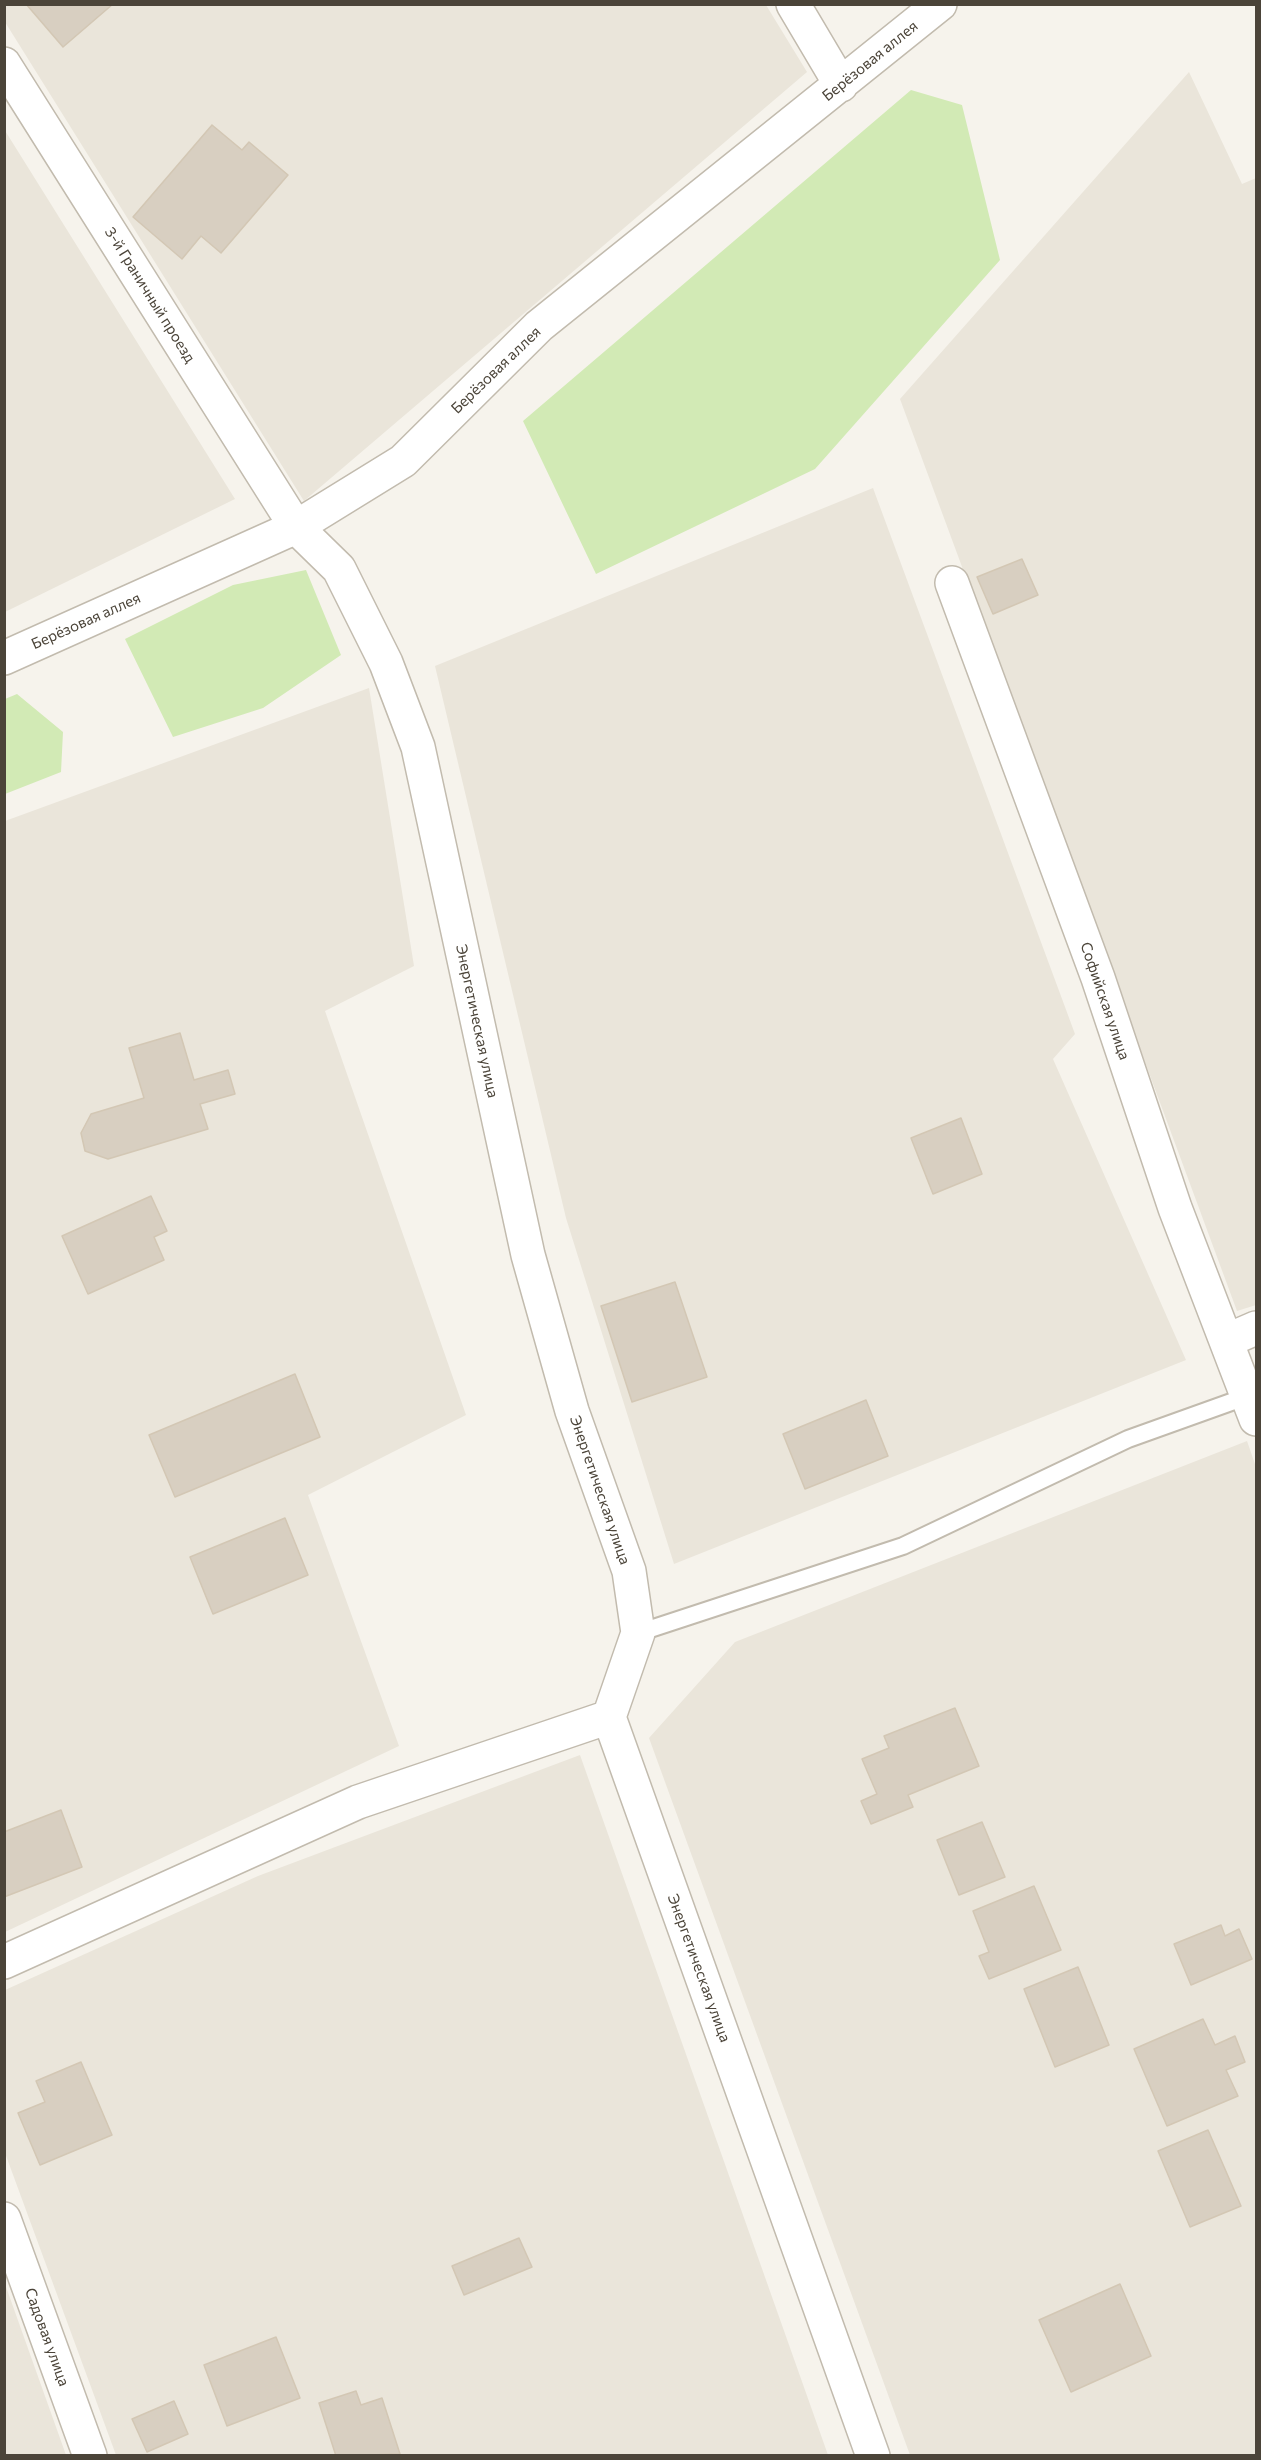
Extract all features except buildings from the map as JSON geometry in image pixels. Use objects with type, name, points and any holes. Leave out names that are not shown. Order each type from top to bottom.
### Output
[{"type":"street","points":[[793,4],[841,85]]},
{"type":"street","name":"Берёзовая аллея","points":[[4,658],[296,527],[403,461],[539,326],[940,4]]},
{"type":"street","name":"3-й Граничный проезд","points":[[4,64],[296,527]]},
{"type":"street","name":"Энергетическая улица","points":[[296,527],[339,569],[387,663],[418,747],[528,1255],[573,1411],[629,1571],[638,1633],[609,1717],[873,2456]]},
{"type":"street","name":"Софийская улица","points":[[952,583],[1098,978],[1175,1208],[1252,1407]]},
{"type":"street","points":[[1226,1341],[1257,1328]]},
{"type":"street","points":[[4,1962],[358,1802],[609,1717]]},
{"type":"street","name":"Садовая улица","points":[[4,2219],[90,2456]]},
{"type":"lane","points":[[638,1633],[903,1546],[1128,1439],[1252,1407]]},
{"type":"shaded area","points":[[5,4],[766,5],[807,72],[304,501],[5,22]]},
{"type":"shaded area","points":[[1189,72],[1242,184],[1256,178],[1256,1305],[1237,1311],[900,399]]},
{"type":"shaded area","points":[[4,129],[235,499],[5,612],[4,612]]},
{"type":"shaded area","points":[[873,488],[1075,1034],[1053,1059],[1186,1360],[674,1564],[566,1218],[435,666]]},
{"type":"shaded area","points":[[369,688],[414,966],[325,1011],[466,1415],[308,1495],[399,1746],[5,1932],[5,821]]},
{"type":"shaded area","points":[[1247,1441],[1256,1467],[1256,2455],[910,2455],[649,1738],[735,1642]]},
{"type":"shaded area","points":[[580,1755],[828,2455],[116,2455],[5,2153],[5,1990],[258,1876]]},
{"type":"shaded area","points":[[5,2284],[66,2455],[5,2455]]},
{"type":"green space","points":[[911,90],[962,105],[1000,260],[815,469],[596,574],[523,421]]},
{"type":"green space","points":[[306,570],[341,655],[263,708],[173,737],[125,639],[233,585]]},
{"type":"green space","points":[[17,694],[63,732],[61,772],[5,794],[5,699]]}]
